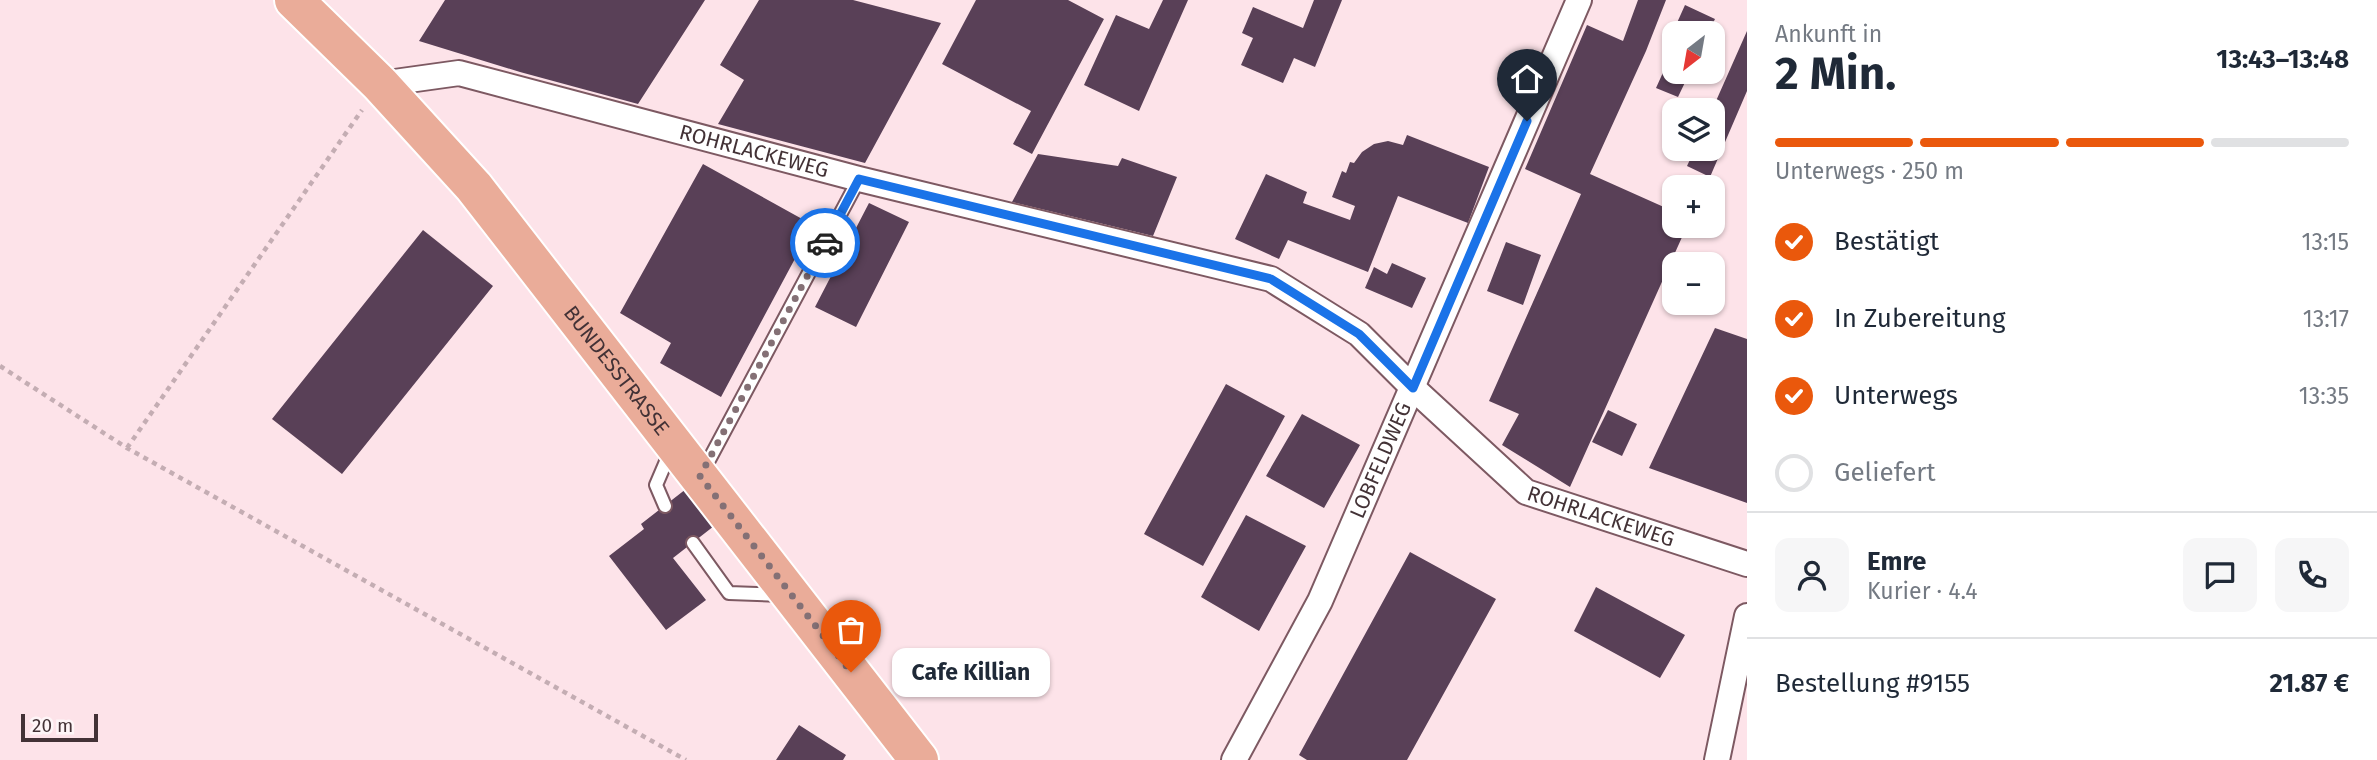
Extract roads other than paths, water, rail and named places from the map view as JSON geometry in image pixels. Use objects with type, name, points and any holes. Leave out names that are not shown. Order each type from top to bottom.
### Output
[{"type":"main road","name":"BUNDESSTRASSE","points":[[294,0],[380,84],[474,187],[919,760]]},
{"type":"street","name":"LOBFELDWEG","points":[[1234,760],[1320,601],[1579,0]]},
{"type":"street","name":"ROHRLACKEWEG","points":[[380,84],[459,73],[859,179],[1271,279],[1359,334],[1413,388],[1526,492],[1747,564]]},
{"type":"street","points":[[1717,760],[1747,616]]},
{"type":"lane","points":[[700,476],[859,179]]},
{"type":"lane","points":[[665,506],[656,485],[674,443]]},
{"type":"lane","points":[[693,543],[729,593],[793,596]]},
{"type":"place","name":"Cafe Killian","points":[[851,672]]}]
